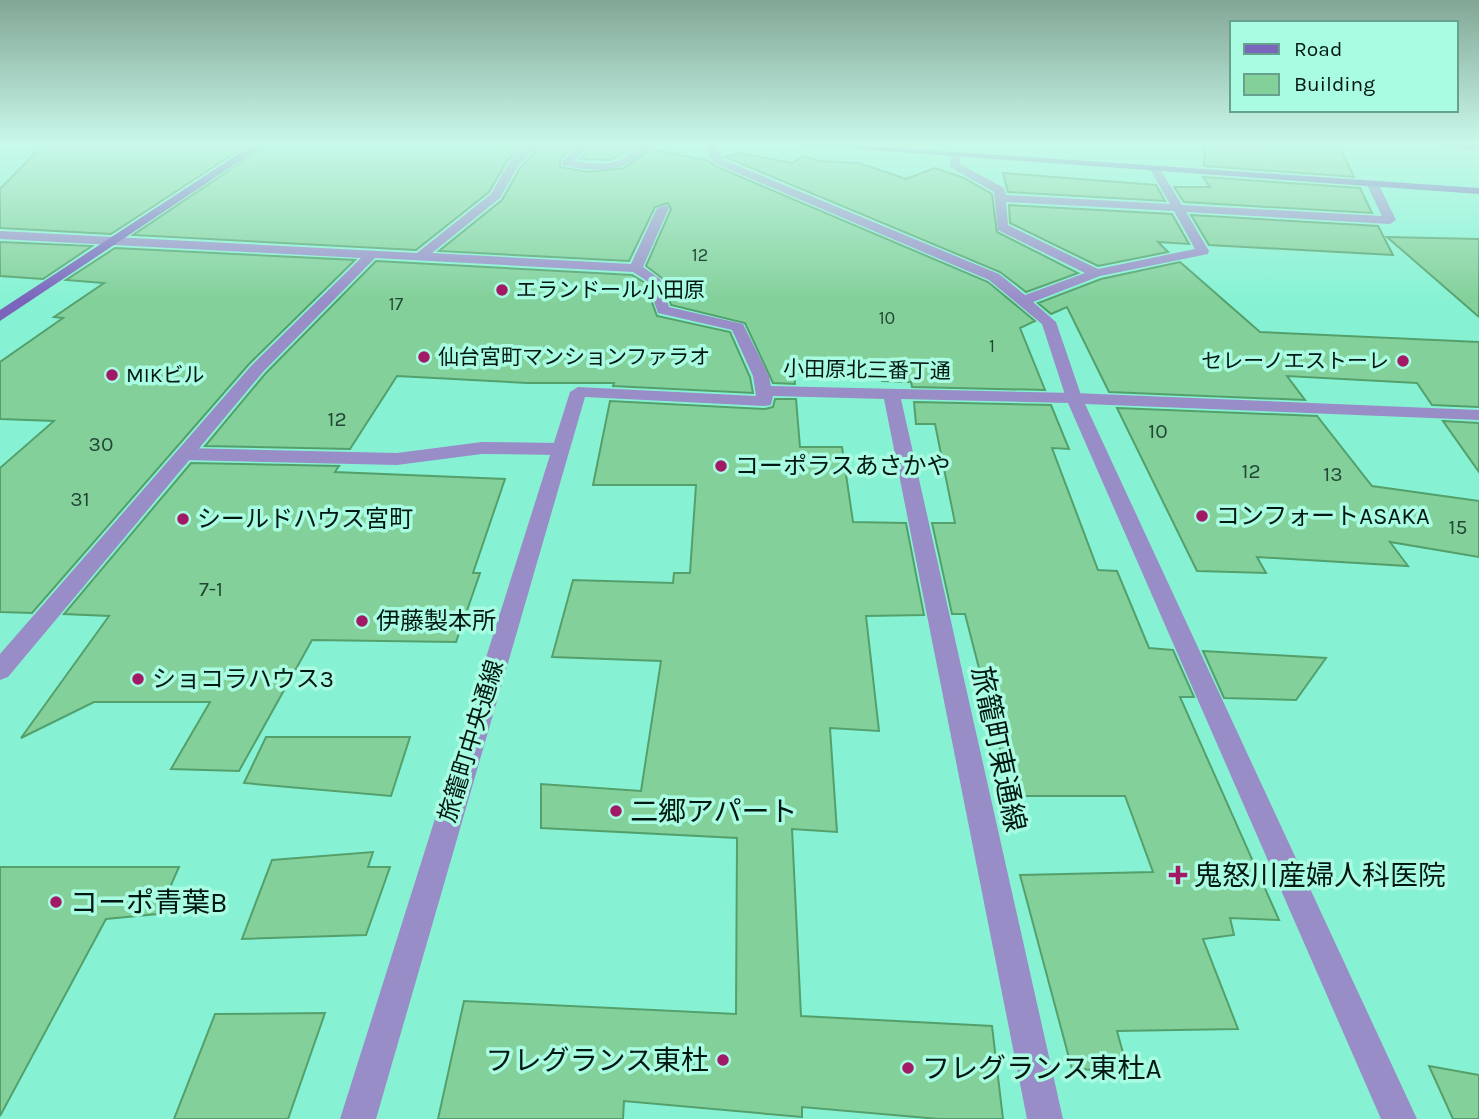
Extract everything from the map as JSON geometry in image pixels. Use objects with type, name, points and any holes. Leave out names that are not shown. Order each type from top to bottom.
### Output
[{"type":"street","points":[[0,317],[183,195]]},
{"type":"street","points":[[421,256],[496,195]]},
{"type":"street","points":[[799,195],[994,277],[1049,322],[1074,398],[1399,1119]]},
{"type":"street","points":[[1023,300],[1096,272],[1203,251],[1171,195]]},
{"type":"street","points":[[1096,272],[1002,227],[1003,198],[1390,219],[1379,195]]},
{"type":"street","points":[[0,235],[636,268],[663,208]]},
{"type":"street","points":[[0,670],[257,369],[372,254]]},
{"type":"street","name":"小田原北三番丁通","points":[[636,268],[653,279],[663,310],[738,327],[765,391],[1074,398],[1479,415]]},
{"type":"street","name":"旅籠町中央通線","points":[[358,1119],[578,392],[765,401],[765,391]]},
{"type":"street","name":"旅籠町東通線","points":[[891,392],[1045,1119]]},
{"type":"street","points":[[184,454],[397,459],[482,448],[560,449]]},
{"type":"building","points":[[0,195],[170,195],[111,234],[0,228]]},
{"type":"building","points":[[192,195],[485,195],[416,250],[133,235]]},
{"type":"building","points":[[505,195],[784,195],[988,282],[1035,321],[1020,328],[1045,390],[912,387],[911,382],[882,381],[880,373],[794,374],[795,384],[773,383],[745,323],[671,305],[662,278],[646,266],[671,209],[668,203],[655,207],[629,261],[439,251]]},
{"type":"building","points":[[816,195],[992,195],[997,232],[1078,273],[1026,292],[1000,272]]},
{"type":"building","points":[[1064,195],[1162,195],[1165,201]]},
{"type":"building","points":[[1179,195],[1363,195],[1372,213],[1184,202]]},
{"type":"building","points":[[1009,205],[1172,214],[1189,244],[1158,242],[1168,252],[1098,266],[1010,223]]},
{"type":"building","points":[[1191,215],[1378,226],[1393,255],[1209,245]]},
{"type":"building","points":[[1387,237],[1479,239],[1479,317]]},
{"type":"building","points":[[0,242],[92,246],[43,279],[0,276]]},
{"type":"building","points":[[115,248],[355,260],[249,364],[32,613],[0,612],[0,468],[54,421],[0,419],[0,362],[63,318],[54,317],[104,283],[66,280]]},
{"type":"building","points":[[376,261],[632,275],[645,283],[657,316],[730,332],[750,377],[753,393],[613,386],[614,383],[527,383],[397,376],[350,449],[205,446],[265,374]]},
{"type":"building","points":[[1180,262],[1260,332],[1479,342],[1479,407],[1432,405],[1417,383],[1287,376],[1305,400],[1109,392],[1067,307],[1051,314],[1038,303],[1101,279]]},
{"type":"building","points":[[775,399],[796,399],[800,447],[842,447],[853,522],[906,523],[924,615],[866,616],[879,731],[830,728],[837,832],[792,829],[801,1016],[992,1026],[1003,1119],[939,1119],[802,1107],[802,1117],[624,1101],[623,1119],[438,1119],[464,1001],[736,1014],[737,838],[541,828],[541,784],[641,791],[661,661],[552,657],[573,580],[673,583],[674,573],[690,573],[696,485],[593,485],[610,401],[765,409],[773,407]]},
{"type":"building","points":[[914,402],[1051,405],[1069,449],[1052,448],[1098,570],[1117,571],[1149,648],[1173,650],[1194,697],[1180,697],[1279,920],[1230,918],[1234,935],[1203,939],[1238,1029],[1117,1031],[1128,1071],[1072,1069],[1020,875],[1153,872],[1125,796],[1012,796],[965,614],[952,614],[932,523],[955,523],[935,424],[916,424]]},
{"type":"building","points":[[1117,408],[1317,416],[1372,486],[1479,501],[1479,557],[1390,542],[1408,566],[1257,557],[1266,573],[1197,571]]},
{"type":"building","points":[[1443,421],[1479,423],[1479,472]]},
{"type":"building","points":[[191,463],[339,466],[335,472],[505,479],[473,573],[480,573],[456,642],[312,640],[239,771],[171,769],[210,702],[94,702],[21,738],[109,616],[64,614]]},
{"type":"building","points":[[1203,651],[1326,658],[1296,700],[1224,698]]},
{"type":"building","points":[[266,737],[410,737],[391,796],[244,783]]},
{"type":"building","points":[[373,852],[368,867],[390,867],[366,935],[242,939],[272,860]]},
{"type":"building","points":[[0,867],[179,867],[158,914],[106,919],[0,1116]]},
{"type":"building","points":[[325,1013],[288,1119],[174,1119],[215,1014]]},
{"type":"building","points":[[1429,1066],[1479,1075],[1479,1119],[1453,1119]]},
{"type":"place","name":"エランドール小田原","points":[[502,290]]},
{"type":"place","name":"仙台宮町マンションファラオ","points":[[424,357]]},
{"type":"place","name":"セレーノエストーレ","points":[[1403,361]]},
{"type":"place","name":"MIKビル","points":[[112,375]]},
{"type":"place","name":"コーポラスあさかや","points":[[721,466]]},
{"type":"place","name":"コンフォートASAKA","points":[[1202,516]]},
{"type":"place","name":"シールドハウス宮町","points":[[183,519]]},
{"type":"place","name":"伊藤製本所","points":[[362,621]]},
{"type":"place","name":"ショコラハウス3","points":[[138,679]]},
{"type":"place","name":"二郷アパート","points":[[616,811]]},
{"type":"place","name":"鬼怒川産婦人科医院","points":[[1178,875]]},
{"type":"place","name":"コーポ青葉B","points":[[56,902]]},
{"type":"place","name":"フレグランス東杜","points":[[723,1060]]},
{"type":"place","name":"フレグランス東杜A","points":[[908,1068]]}]
